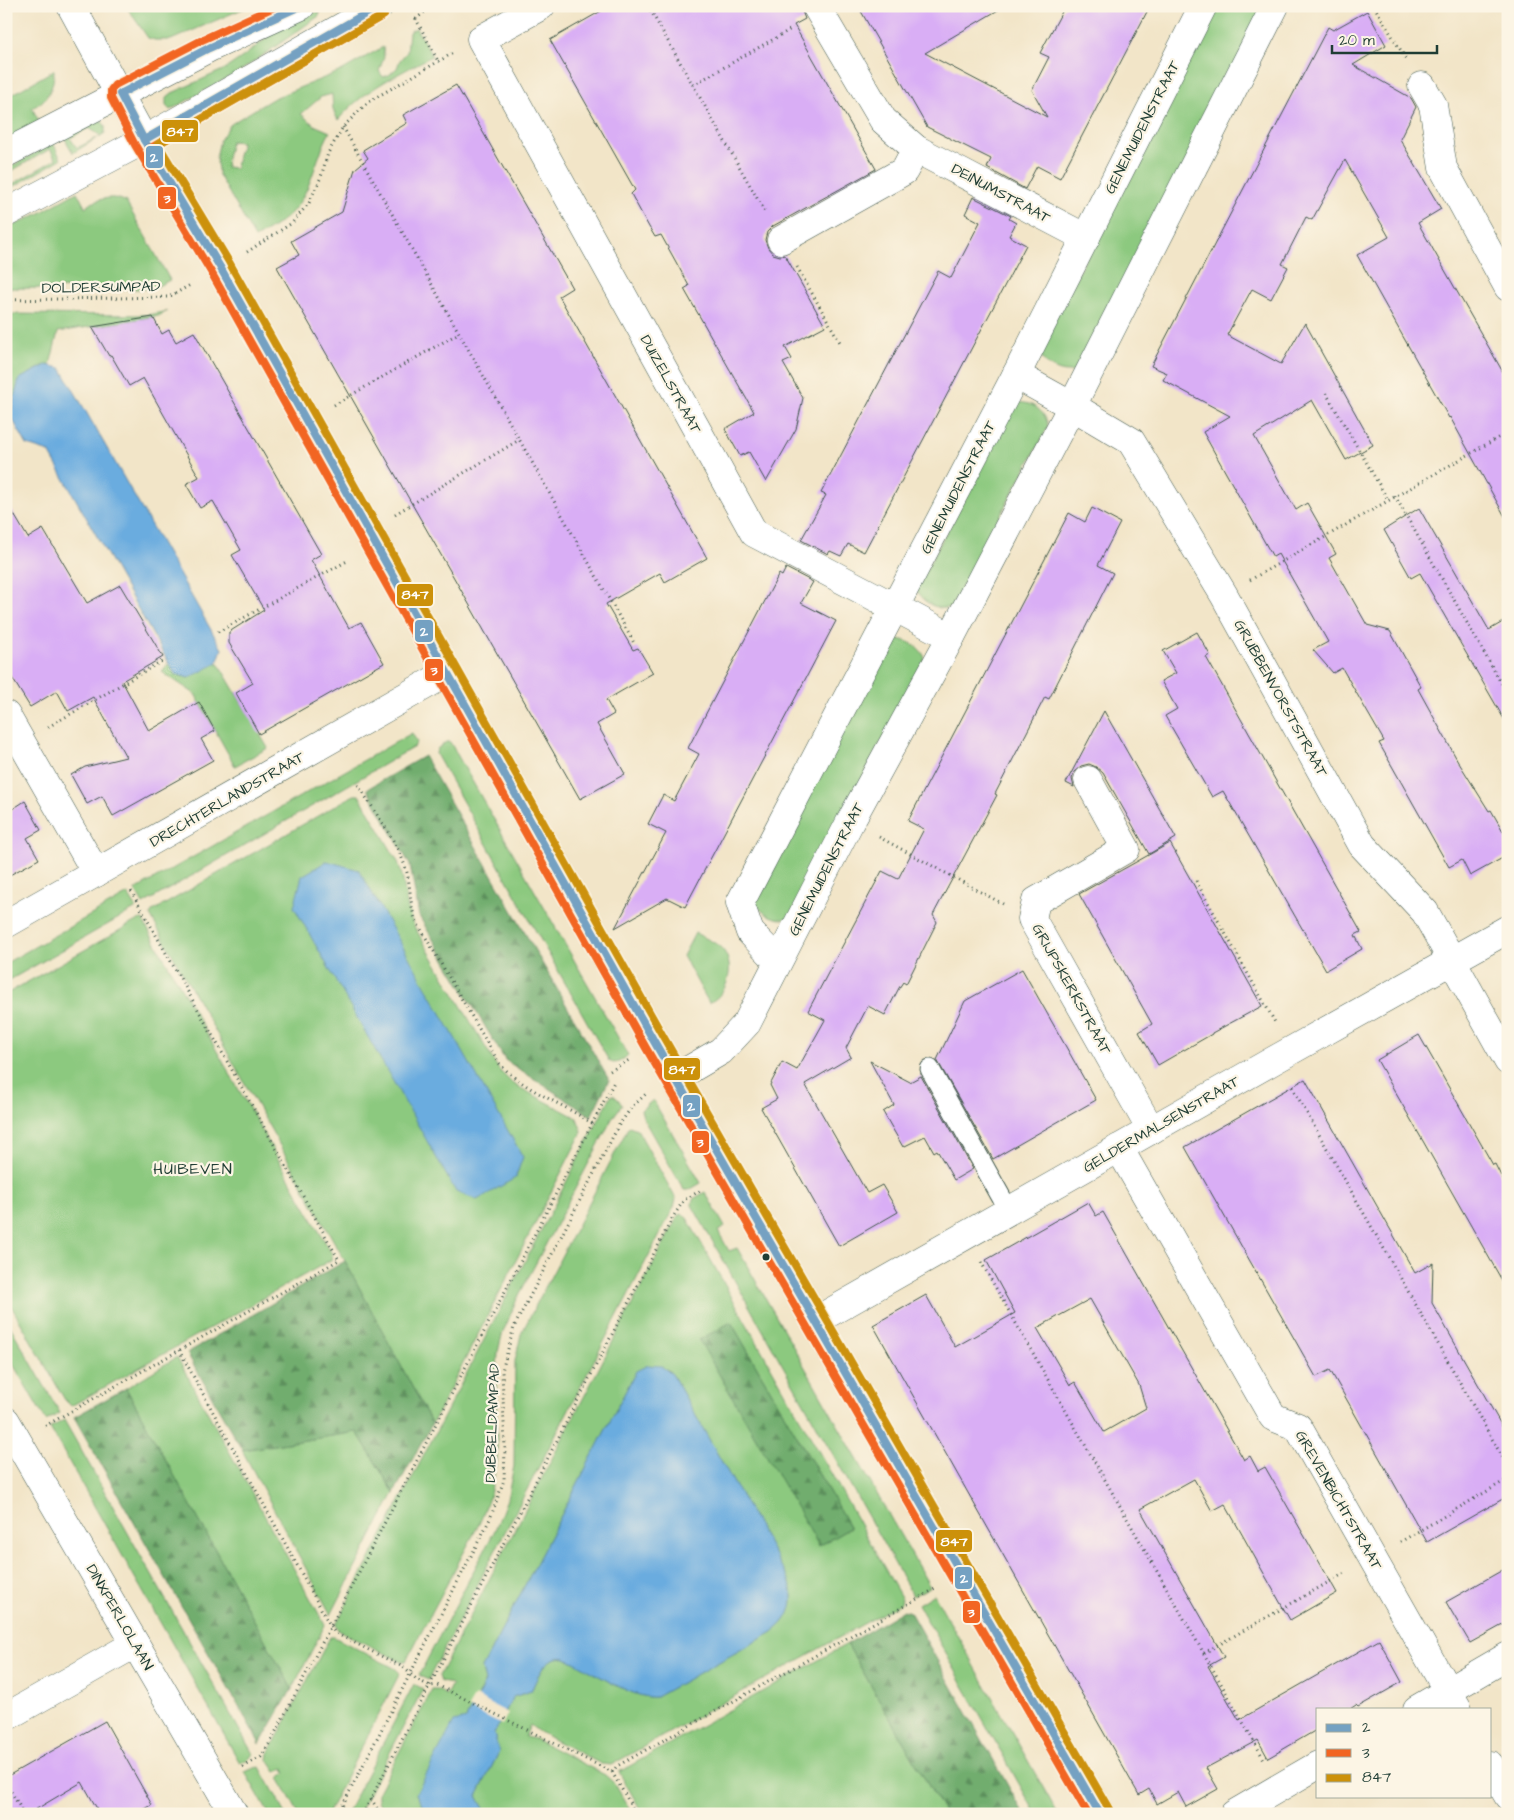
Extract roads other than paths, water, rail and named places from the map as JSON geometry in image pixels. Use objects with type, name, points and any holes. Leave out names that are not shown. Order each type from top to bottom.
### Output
[{"type":"street","points":[[71,6],[144,140],[220,268],[675,1078],[1100,1814]]},
{"type":"street","points":[[6,153],[210,48],[301,6]]},
{"type":"street","points":[[6,213],[144,140],[379,6]]},
{"type":"street","name":"DUIZELSTRAAT","points":[[541,6],[480,40],[754,533],[951,637]]},
{"type":"street","name":"GENEMUIDENSTRAAT","points":[[778,961],[750,932],[740,904],[1016,376],[1203,6]]},
{"type":"street","name":"GENEMUIDENSTRAAT","points":[[675,1078],[721,1051],[747,1023],[850,822],[951,637],[1072,406],[1275,6]]},
{"type":"street","name":"DEINUMSTRAAT","points":[[818,10],[883,120],[916,149],[1086,238]]},
{"type":"street","points":[[1422,86],[1433,105],[1443,168],[1508,288]]},
{"type":"street","points":[[781,240],[904,171],[916,149]]},
{"type":"street","name":"GRUBBENVORSTSTRAAT","points":[[1016,376],[1131,441],[1224,595],[1362,844],[1424,912],[1508,1061]]},
{"type":"street","name":"DRECHTERLANDSTRAAT","points":[[6,924],[448,673]]},
{"type":"street","points":[[6,715],[104,868]]},
{"type":"street","name":"GRIJPSKERKSTRAAT","points":[[1088,780],[1126,849],[1036,901],[1032,919],[1151,1130]]},
{"type":"street","name":"GELDERMALSENSTRAAT","points":[[815,1321],[1508,929]]},
{"type":"street","name":"GREVENBICHTSTRAAT","points":[[1118,1148],[1273,1417],[1298,1427],[1453,1700]]},
{"type":"street","name":"DINXPERLOLAAN","points":[[12,1432],[234,1814]]},
{"type":"street","points":[[6,1716],[136,1644]]},
{"type":"street","points":[[1420,1708],[1453,1700],[1508,1656]]},
{"type":"street","points":[[1234,1814],[1316,1767]]},
{"type":"street","points":[[1492,1768],[1508,1796]]},
{"type":"lane","points":[[930,1069],[1009,1211]]},
{"type":"water","points":[[46,365],[61,368],[222,649],[217,663],[189,678],[175,674],[49,452],[27,445],[10,415],[19,379]]},
{"type":"water","points":[[327,861],[359,870],[523,1157],[517,1177],[477,1200],[456,1192],[294,907],[302,876]]},
{"type":"water","points":[[648,1365],[661,1366],[672,1374],[789,1580],[792,1596],[790,1610],[783,1622],[771,1633],[656,1697],[646,1697],[623,1689],[566,1658],[553,1659],[540,1672],[531,1691],[513,1697],[494,1734],[499,1752],[477,1796],[487,1814],[427,1814],[416,1794],[454,1722],[466,1719],[485,1682],[482,1668],[636,1371]]},
{"type":"district","name":"HUIBEVEN","points":[[193,1168]]}]
